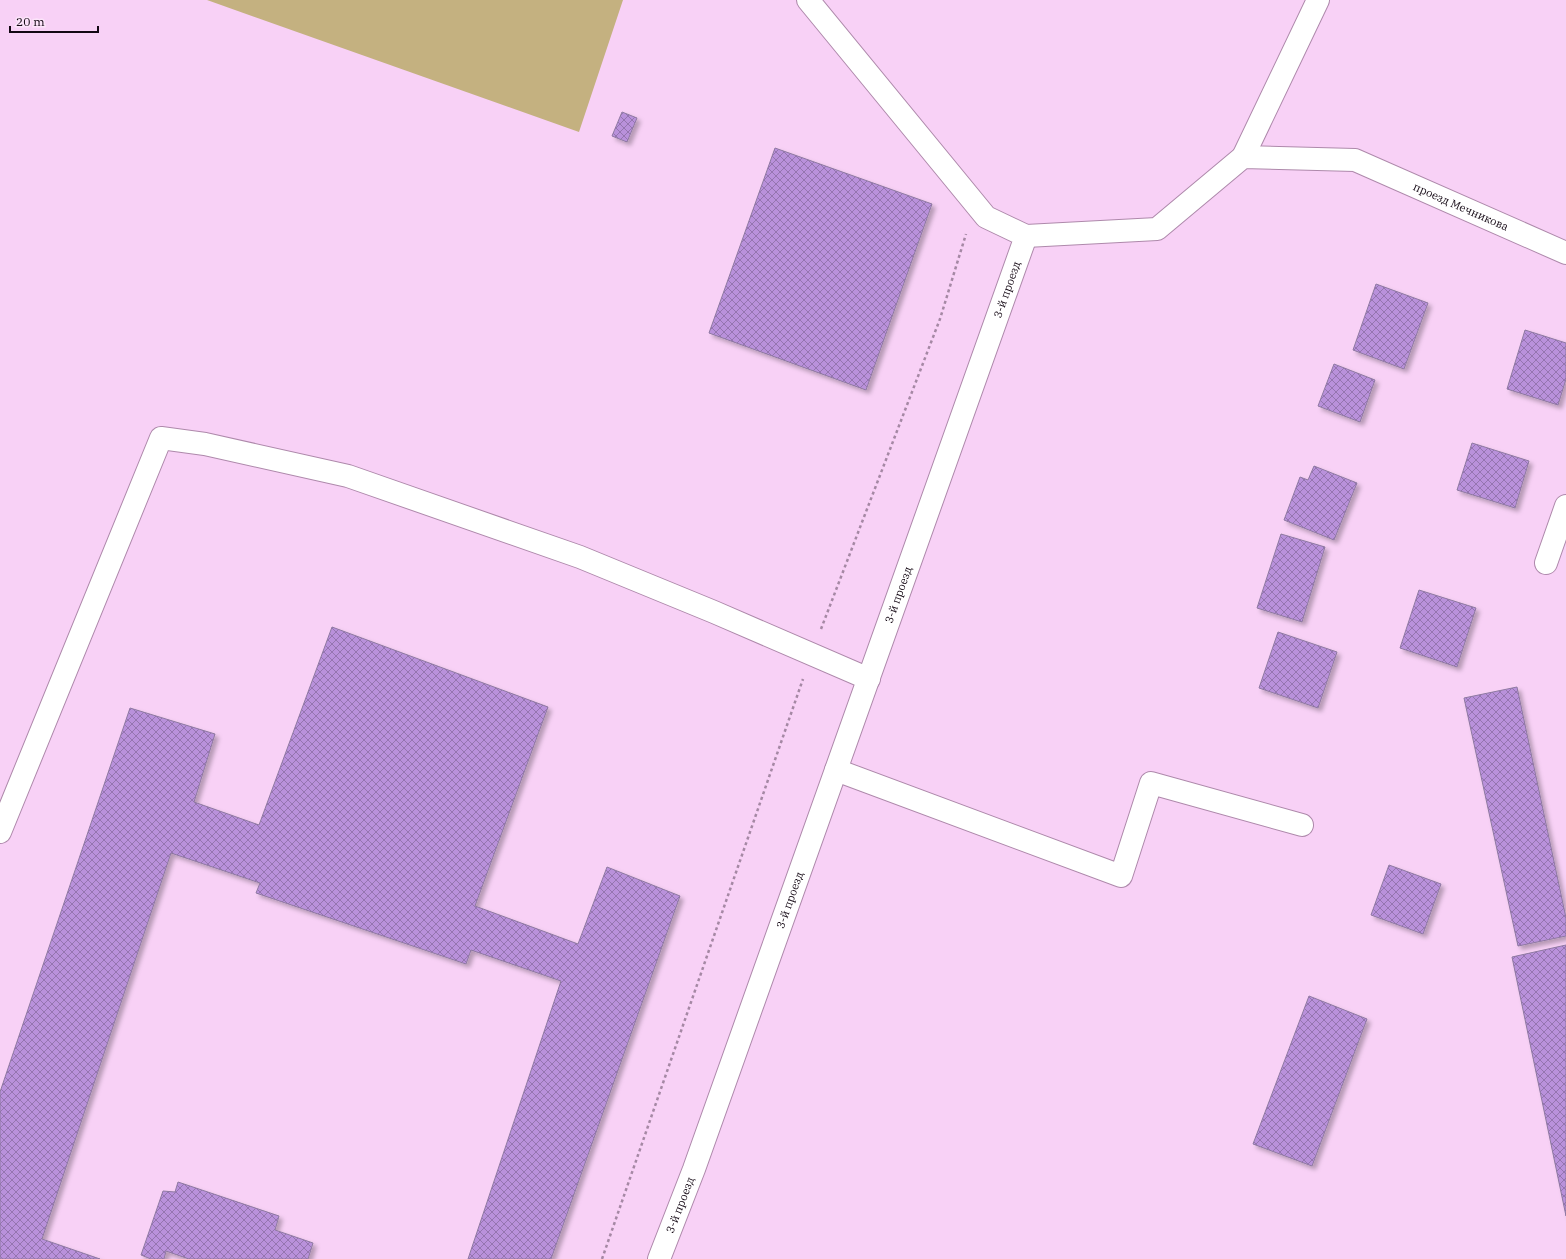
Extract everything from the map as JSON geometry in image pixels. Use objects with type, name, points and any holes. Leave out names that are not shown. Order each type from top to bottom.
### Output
[{"type":"street","points":[[808,0],[986,217],[1026,236],[1157,229],[1243,157],[1318,0]]},
{"type":"street","name":"проезд Мечникова","points":[[1243,157],[1355,160],[1566,253]]},
{"type":"street","name":"3-й проезд","points":[[659,1259],[694,1169],[1026,236]]},
{"type":"street","points":[[0,832],[161,438],[204,444],[348,476],[580,557],[714,612],[869,679]]},
{"type":"street","points":[[1546,563],[1566,506]]},
{"type":"street","points":[[836,770],[1121,876],[1151,783],[1302,825]]},
{"type":"path","points":[[602,1259],[811,654],[940,319],[967,230],[986,217]]},
{"type":"shaded area","points":[[207,0],[623,0],[579,132]]},
{"type":"building","points":[[622,112],[637,118],[627,142],[612,136]]},
{"type":"building","points":[[775,148],[932,204],[866,390],[709,333]]},
{"type":"building","points":[[1376,284],[1428,303],[1404,369],[1353,350]]},
{"type":"building","points":[[1525,330],[1566,343],[1566,379],[1558,405],[1507,389]]},
{"type":"building","points":[[1334,364],[1375,380],[1360,422],[1318,406]]},
{"type":"building","points":[[1472,443],[1529,461],[1515,508],[1457,490]]},
{"type":"building","points":[[1314,466],[1357,483],[1334,540],[1284,520],[1300,477],[1308,480]]},
{"type":"building","points":[[1281,534],[1325,547],[1302,622],[1257,608]]},
{"type":"building","points":[[1419,590],[1476,608],[1457,667],[1400,648]]},
{"type":"building","points":[[332,627],[548,707],[475,906],[578,944],[607,867],[680,896],[551,1259],[468,1259],[561,981],[471,950],[466,964],[256,893],[260,883],[171,853],[42,1239],[100,1259],[0,1259],[0,1092],[130,708],[215,734],[194,802],[259,825]]},
{"type":"building","points":[[1278,632],[1337,652],[1318,708],[1259,688]]},
{"type":"building","points":[[1517,687],[1566,918],[1566,936],[1518,946],[1464,698]]},
{"type":"building","points":[[1389,865],[1441,884],[1423,934],[1371,915]]},
{"type":"building","points":[[1566,945],[1566,1216],[1512,957]]},
{"type":"building","points":[[1309,996],[1367,1019],[1312,1166],[1253,1144]]},
{"type":"building","points":[[178,1182],[279,1216],[275,1230],[313,1243],[308,1259],[189,1259],[166,1251],[164,1259],[151,1259],[141,1255],[163,1191],[175,1192]]}]
